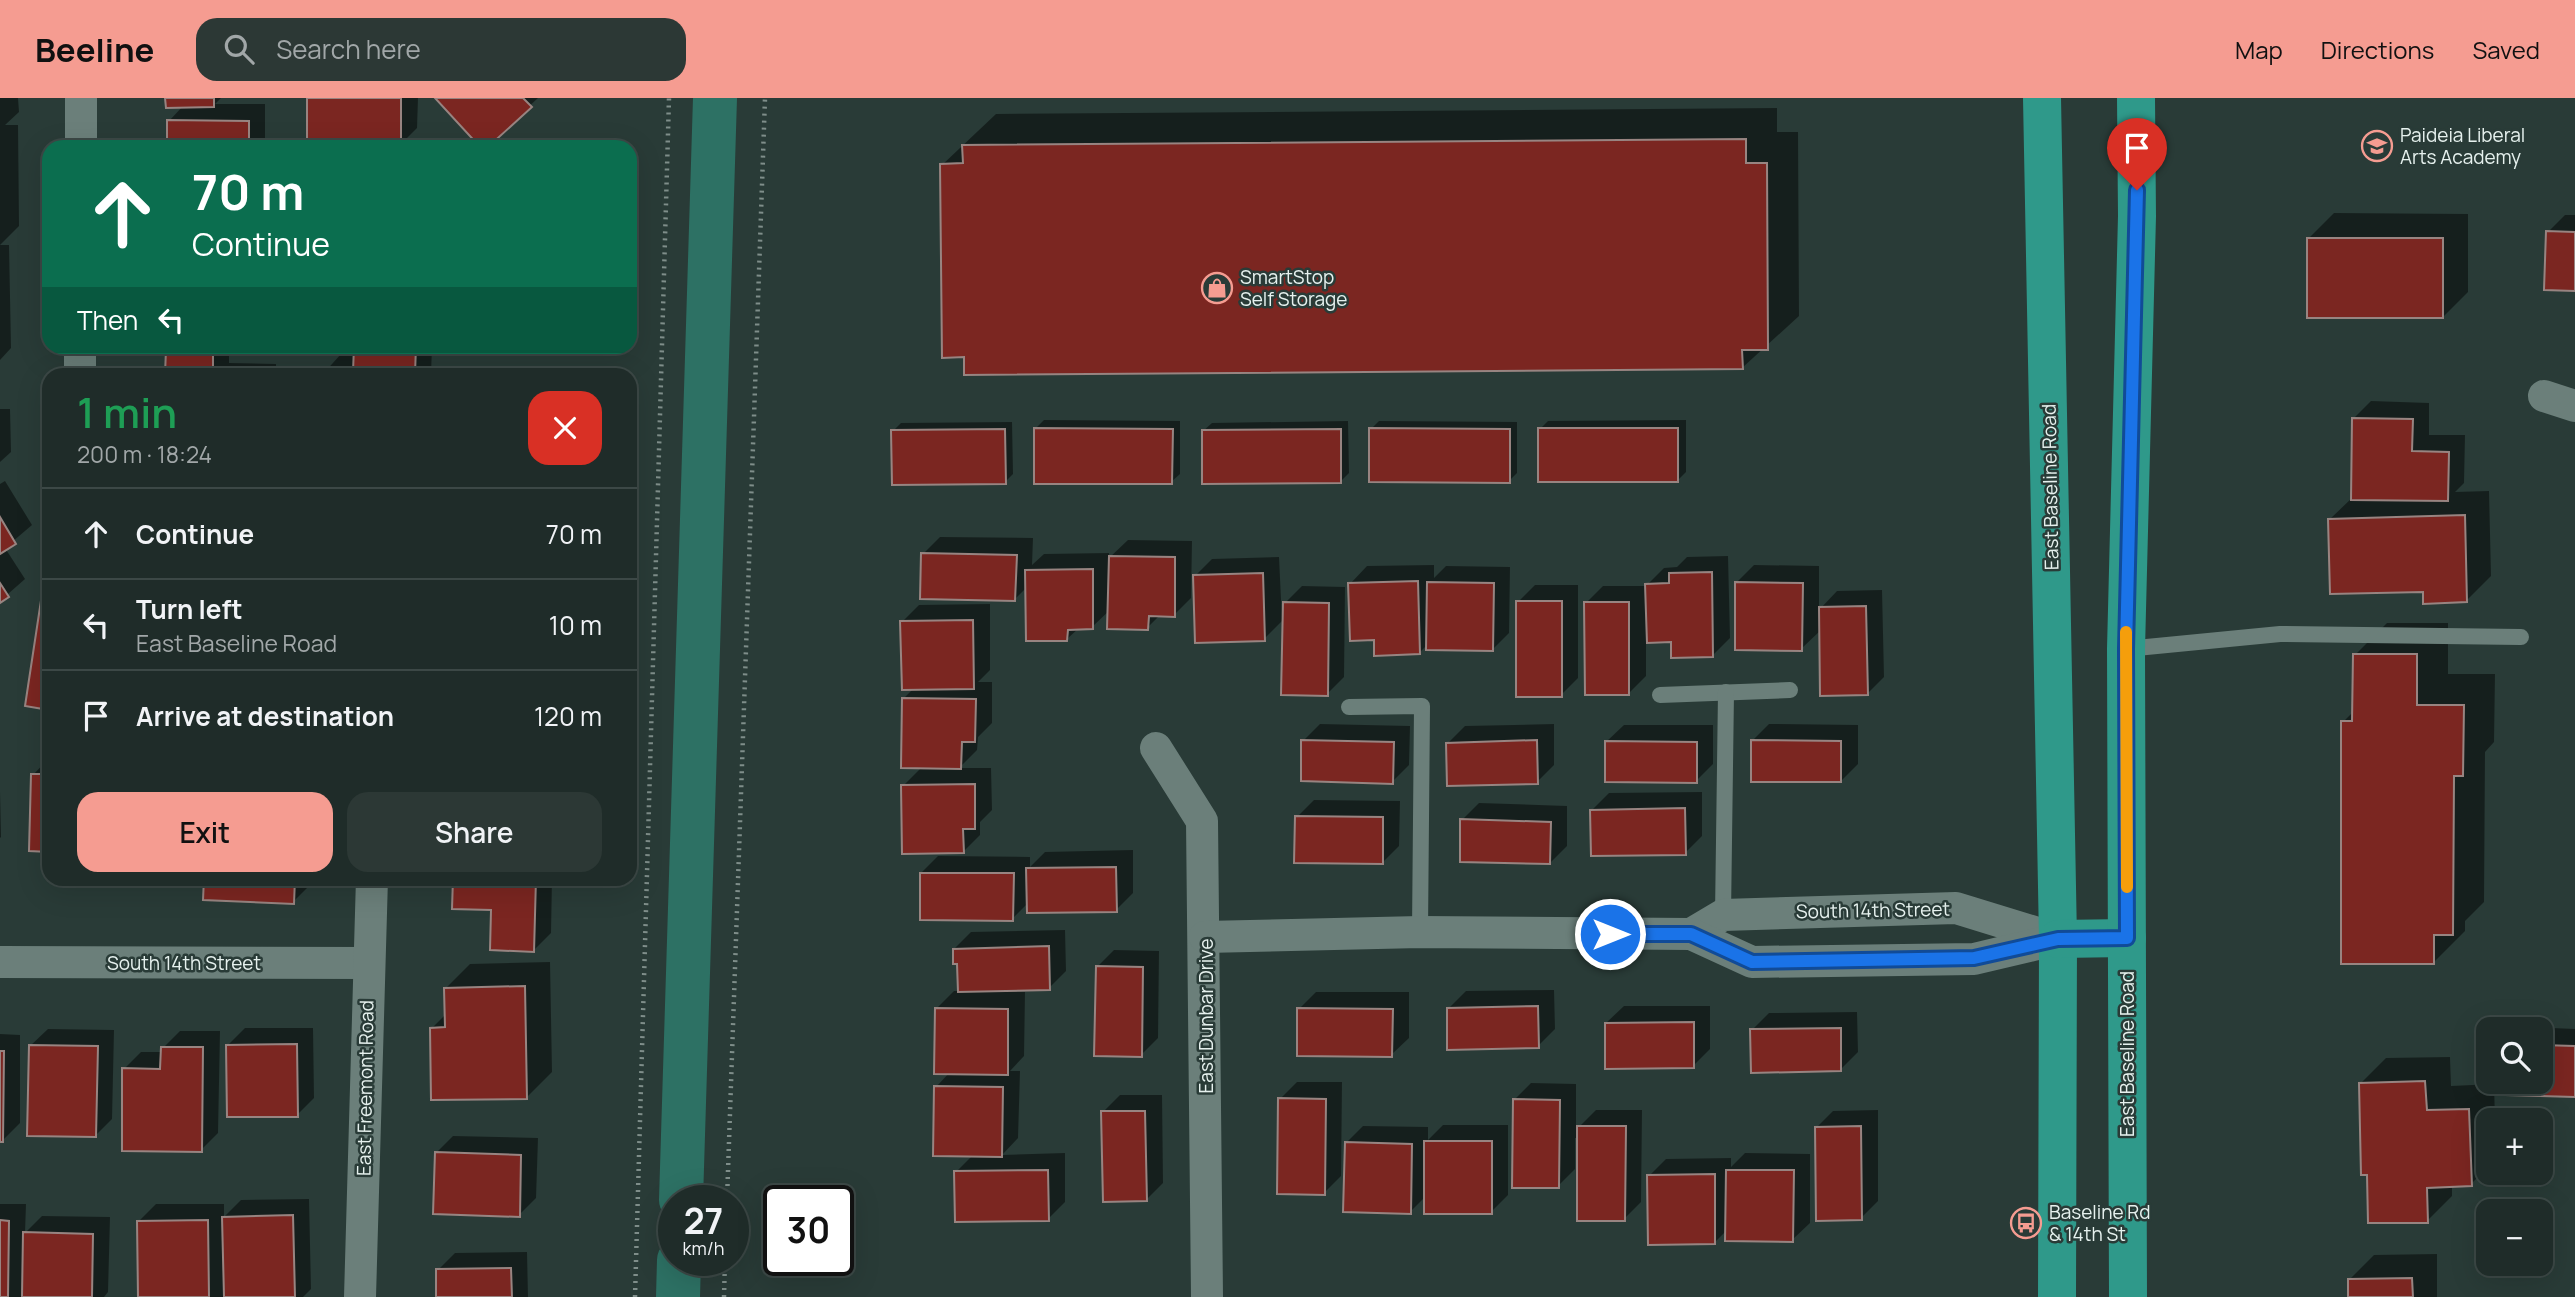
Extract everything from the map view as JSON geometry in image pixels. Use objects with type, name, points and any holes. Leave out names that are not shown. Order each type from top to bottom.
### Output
[{"type":"main road","name":"East Baseline Road","points":[[2042,98],[2058,939],[2057,1297]]},
{"type":"main road","name":"East Baseline Road","points":[[2128,1297],[2126,649],[2137,216],[2136,98]]},
{"type":"main road","points":[[2058,939],[2127,938]]},
{"type":"street","points":[[81,98],[81,140]]},
{"type":"street","points":[[2544,396],[2575,406]]},
{"type":"street","name":"East Dunbar Drive","points":[[1156,748],[1202,821],[1208,1297]]},
{"type":"street","name":"East Freemont Road","points":[[360,1297],[372,886]]},
{"type":"street","name":"South 14th Street","points":[[1691,934],[1723,915],[1963,909],[2058,939]]},
{"type":"street","points":[[1831,911],[1832,961]]},
{"type":"street","points":[[1205,937],[1420,932],[1691,934],[1752,962],[1974,958],[2058,939]]},
{"type":"street","name":"South 14th Street","points":[[0,962],[369,963]]},
{"type":"lane","points":[[2126,649],[2280,634],[2521,637]]},
{"type":"lane","points":[[1660,695],[1790,690]]},
{"type":"lane","points":[[1723,915],[1726,692]]},
{"type":"lane","points":[[1349,708],[1422,706],[1420,932]]},
{"type":"path","points":[[635,1297],[669,98]]},
{"type":"path","points":[[728,1185],[765,98]]},
{"type":"path","points":[[724,1297],[725,1276]]},
{"type":"building","points":[[165,98],[214,98],[214,107],[166,108]]},
{"type":"building","points":[[307,98],[401,98],[401,140],[307,140]]},
{"type":"building","points":[[435,98],[523,98],[532,107],[496,140],[474,140]]},
{"type":"building","points":[[167,120],[249,121],[249,140],[167,140]]},
{"type":"building","points":[[1746,139],[1746,163],[1767,163],[1768,350],[1742,350],[1743,369],[964,375],[964,357],[942,358],[940,164],[963,163],[962,145]]},
{"type":"building","points":[[2546,231],[2575,232],[2575,291],[2544,290]]},
{"type":"building","points":[[2307,238],[2443,238],[2443,318],[2307,318]]},
{"type":"building","points":[[166,354],[213,354],[213,368],[165,368]]},
{"type":"building","points":[[354,354],[416,354],[415,368],[353,368]]},
{"type":"building","points":[[2352,418],[2413,419],[2412,451],[2449,452],[2448,501],[2351,500]]},
{"type":"building","points":[[1034,428],[1173,429],[1172,484],[1034,484]]},
{"type":"building","points":[[1369,428],[1510,429],[1510,483],[1369,482]]},
{"type":"building","points":[[1538,428],[1678,428],[1678,482],[1538,482]]},
{"type":"building","points":[[1005,429],[1006,484],[892,485],[891,430]]},
{"type":"building","points":[[1341,429],[1341,483],[1202,484],[1202,430]]},
{"type":"building","points":[[2465,515],[2467,602],[2423,604],[2423,592],[2330,594],[2328,519]]},
{"type":"building","points":[[0,517],[16,544],[0,554]]},
{"type":"building","points":[[921,553],[1017,555],[1015,601],[920,599]]},
{"type":"building","points":[[1109,556],[1175,557],[1175,617],[1149,616],[1148,630],[1107,629]]},
{"type":"building","points":[[1093,569],[1093,629],[1068,630],[1067,641],[1026,641],[1025,570]]},
{"type":"building","points":[[1712,572],[1713,657],[1671,658],[1671,642],[1647,643],[1645,584],[1669,583],[1669,573]]},
{"type":"building","points":[[1263,573],[1265,641],[1195,643],[1193,575]]},
{"type":"building","points":[[1418,581],[1420,654],[1374,656],[1374,640],[1350,641],[1348,583]]},
{"type":"building","points":[[1427,582],[1494,583],[1493,651],[1426,650]]},
{"type":"building","points":[[1735,582],[1803,583],[1802,651],[1735,650]]},
{"type":"building","points":[[0,583],[9,597],[0,603]]},
{"type":"building","points":[[42,594],[42,709],[25,706]]},
{"type":"building","points":[[1516,601],[1562,601],[1562,697],[1516,697]]},
{"type":"building","points":[[1283,602],[1329,603],[1328,696],[1281,695]]},
{"type":"building","points":[[1584,602],[1629,602],[1629,695],[1585,695]]},
{"type":"building","points":[[1866,606],[1868,695],[1820,696],[1819,607]]},
{"type":"building","points":[[973,620],[974,689],[902,690],[900,621]]},
{"type":"building","points":[[2353,654],[2417,654],[2417,705],[2464,705],[2463,776],[2454,776],[2453,935],[2434,935],[2434,964],[2341,964],[2341,721],[2352,721]]},
{"type":"building","points":[[902,698],[976,699],[975,742],[962,742],[961,769],[901,768]]},
{"type":"building","points":[[1301,740],[1394,742],[1393,784],[1301,781]]},
{"type":"building","points":[[1537,740],[1538,784],[1447,786],[1446,743]]},
{"type":"building","points":[[1751,740],[1841,741],[1841,782],[1751,782]]},
{"type":"building","points":[[1605,741],[1697,742],[1697,783],[1605,782]]},
{"type":"building","points":[[31,774],[42,774],[42,852],[29,851]]},
{"type":"building","points":[[975,784],[975,829],[963,829],[964,853],[902,854],[901,785]]},
{"type":"building","points":[[1685,808],[1686,855],[1591,856],[1590,810]]},
{"type":"building","points":[[1295,816],[1383,817],[1383,864],[1294,863]]},
{"type":"building","points":[[1460,819],[1551,822],[1550,864],[1460,862]]},
{"type":"building","points":[[1116,867],[1117,912],[1027,913],[1026,868]]},
{"type":"building","points":[[920,873],[1014,873],[1013,921],[920,920]]},
{"type":"building","points":[[204,886],[295,886],[294,904],[203,900]]},
{"type":"building","points":[[453,886],[536,886],[534,952],[490,950],[491,910],[452,909]]},
{"type":"building","points":[[1049,946],[1050,990],[958,992],[957,964],[953,964],[953,949]]},
{"type":"building","points":[[1096,966],[1143,967],[1142,1057],[1094,1056]]},
{"type":"building","points":[[525,986],[527,1099],[431,1100],[430,1028],[445,1027],[444,988]]},
{"type":"building","points":[[1538,1006],[1539,1048],[1447,1050],[1447,1008]]},
{"type":"building","points":[[935,1008],[1008,1009],[1008,1075],[934,1074]]},
{"type":"building","points":[[1297,1008],[1393,1009],[1392,1057],[1297,1056]]},
{"type":"building","points":[[1694,1022],[1694,1068],[1605,1069],[1605,1023]]},
{"type":"building","points":[[1841,1028],[1841,1071],[1751,1073],[1750,1029]]},
{"type":"building","points":[[297,1044],[298,1117],[227,1117],[226,1045]]},
{"type":"building","points":[[29,1045],[98,1046],[96,1137],[27,1136]]},
{"type":"building","points":[[2553,1045],[2575,1046],[2575,1097],[2506,1095],[2553,1094]]},
{"type":"building","points":[[161,1047],[203,1047],[202,1152],[122,1151],[122,1068],[160,1069]]},
{"type":"building","points":[[0,1051],[4,1051],[3,1142],[0,1142]]},
{"type":"building","points":[[2425,1081],[2427,1110],[2469,1109],[2472,1186],[2427,1188],[2428,1223],[2368,1223],[2367,1175],[2361,1175],[2359,1083]]},
{"type":"building","points":[[934,1086],[1003,1087],[1002,1157],[933,1156]]},
{"type":"building","points":[[1278,1098],[1326,1099],[1325,1195],[1277,1194]]},
{"type":"building","points":[[1513,1099],[1560,1100],[1559,1188],[1512,1188]]},
{"type":"building","points":[[1101,1111],[1145,1111],[1147,1201],[1103,1202]]},
{"type":"building","points":[[1577,1126],[1626,1126],[1625,1221],[1577,1221]]},
{"type":"building","points":[[1861,1126],[1862,1220],[1816,1221],[1815,1127]]},
{"type":"building","points":[[1424,1141],[1492,1141],[1492,1214],[1424,1214]]},
{"type":"building","points":[[1345,1142],[1412,1144],[1411,1214],[1343,1212]]},
{"type":"building","points":[[435,1152],[521,1155],[520,1217],[433,1214]]},
{"type":"building","points":[[1048,1170],[1049,1221],[955,1222],[954,1171]]},
{"type":"building","points":[[1726,1170],[1794,1170],[1793,1242],[1725,1241]]},
{"type":"building","points":[[1715,1174],[1715,1244],[1648,1245],[1647,1175]]},
{"type":"building","points":[[293,1215],[295,1297],[224,1297],[222,1217]]},
{"type":"building","points":[[0,1220],[9,1221],[8,1297],[0,1297]]},
{"type":"building","points":[[208,1220],[209,1297],[138,1297],[137,1221]]},
{"type":"building","points":[[23,1232],[93,1234],[92,1297],[22,1297]]},
{"type":"building","points":[[511,1268],[512,1297],[436,1297],[436,1269]]},
{"type":"building","points":[[2412,1278],[2413,1297],[2348,1297],[2348,1279]]},
{"type":"waterway","points":[[681,1185],[715,98]]},
{"type":"waterway","points":[[678,1297],[679,1276]]},
{"type":"slow traffic","points":[[2126,632],[2127,887]]},
{"type":"place","name":"Paideia Liberal Arts Academy","points":[[2377,146]]},
{"type":"place","name":"SmartStop Self Storage","points":[[1217,288]]},
{"type":"place","name":"Baseline Rd & 14th St","points":[[2026,1223]]},
{"type":"route","points":[[1610,934],[1691,934],[1752,962],[1974,958],[2058,939],[2127,938],[2126,649],[2137,190]]}]
